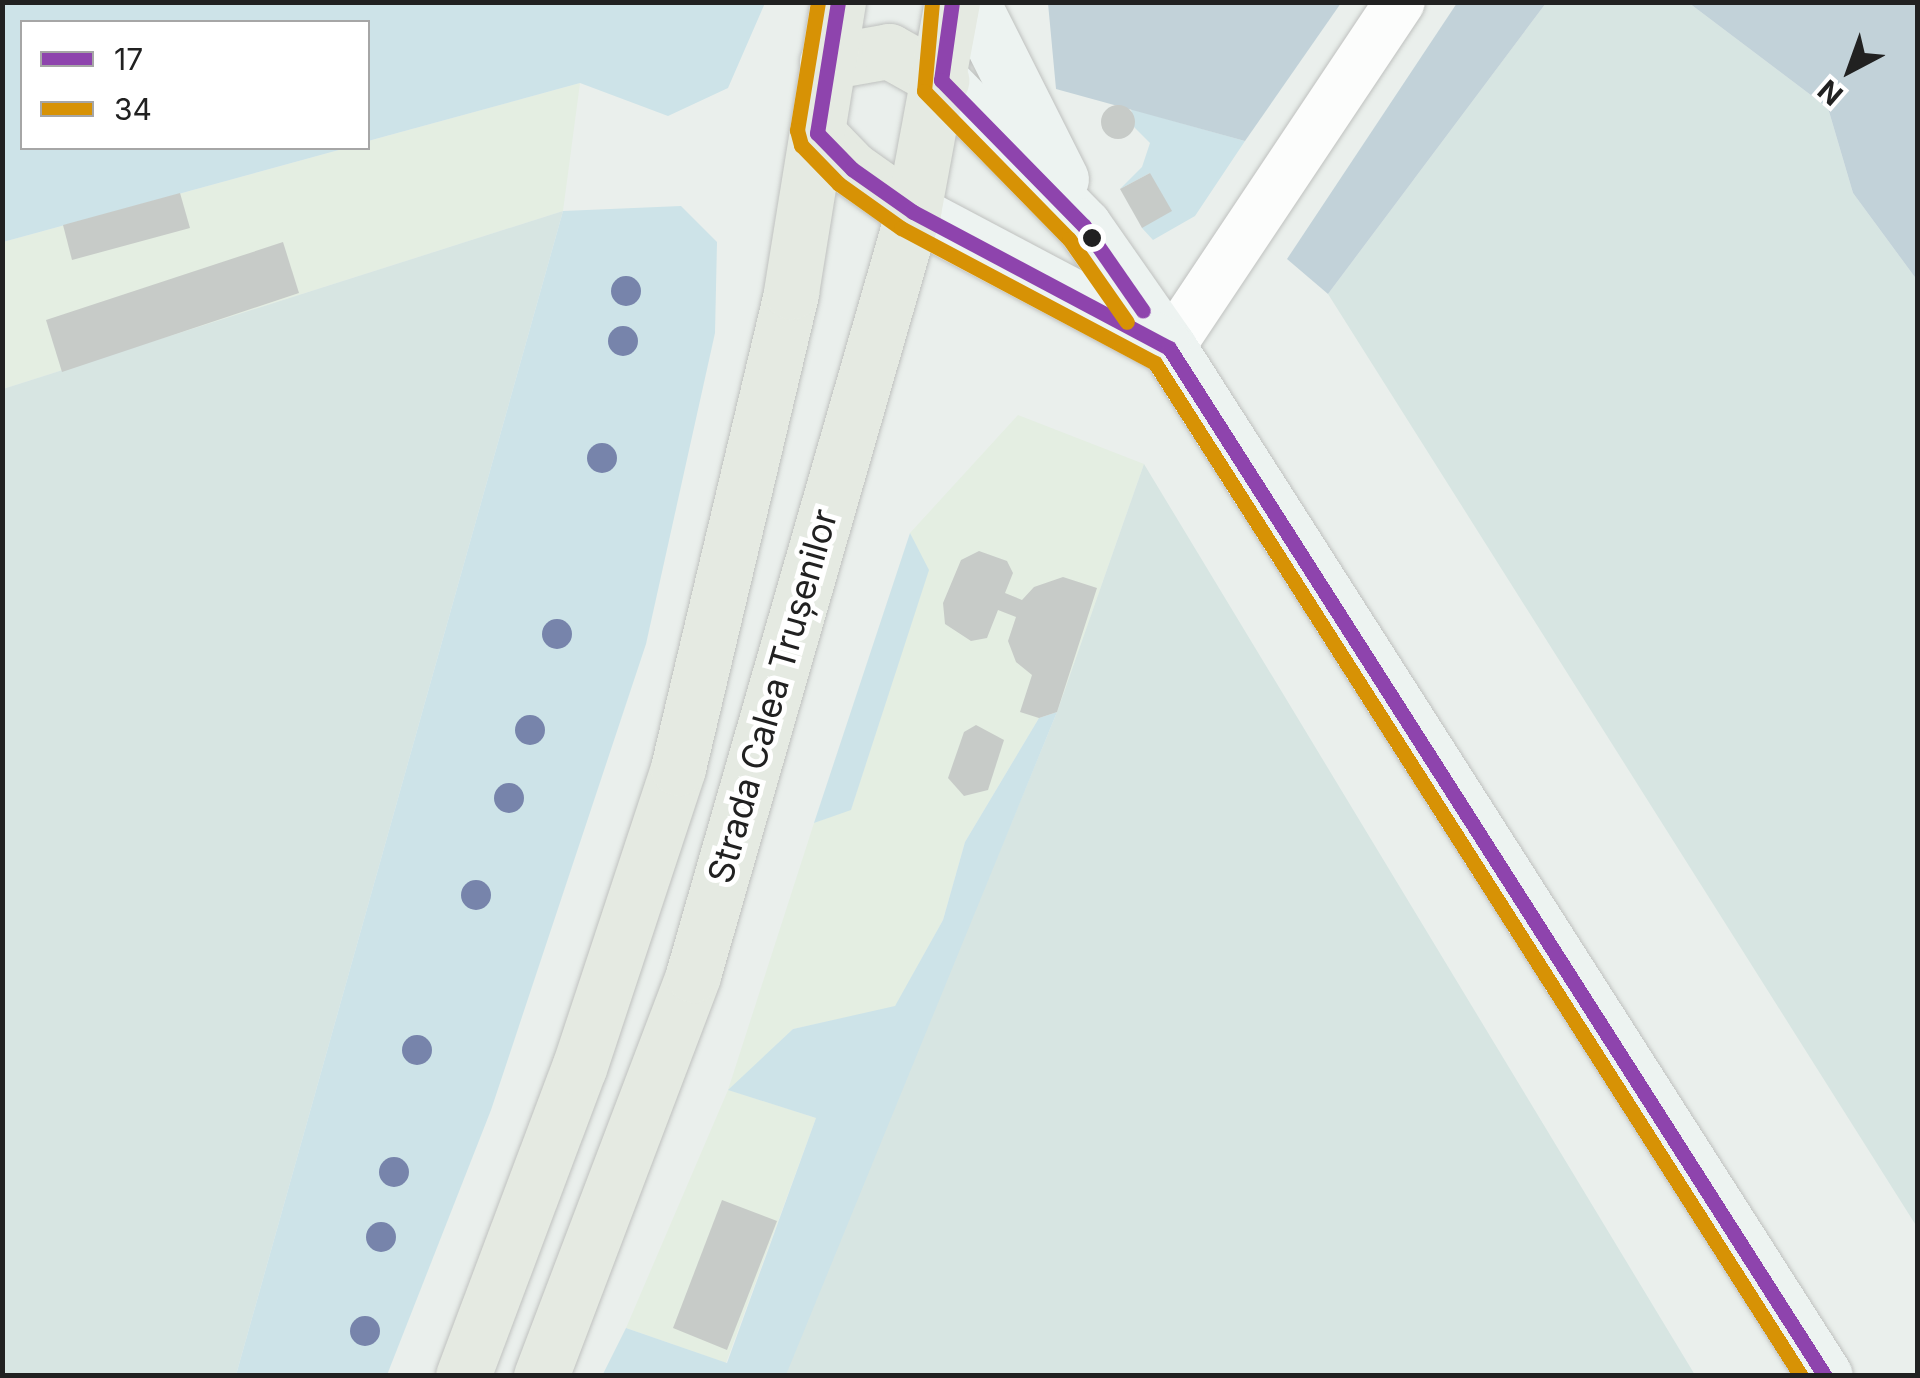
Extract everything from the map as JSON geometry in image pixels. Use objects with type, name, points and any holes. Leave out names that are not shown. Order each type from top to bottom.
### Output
[{"type":"highway","name":"Strada Calea Trușenilor","points":[[463,1376],[579,1068],[678,768],[752,478],[838,2]]},
{"type":"highway","name":"Strada Calea Trușenilor","points":[[541,1376],[692,975],[912,212],[941,80],[952,2]]},
{"type":"highway","points":[[828,62],[889,51],[941,80]]},
{"type":"highway","points":[[816,133],[852,169],[912,212]]},
{"type":"street","points":[[972,2],[1084,226],[1169,348],[1825,1376]]},
{"type":"street","points":[[1169,348],[1400,2]]},
{"type":"street","points":[[941,80],[1084,226]]},
{"type":"street","points":[[912,212],[1169,348]]},
{"type":"shaded area","points":[[1048,2],[1341,3],[1245,141],[1056,89]]},
{"type":"shaded area","points":[[3,3],[765,3],[728,88],[668,116],[580,83],[370,140],[370,20],[20,20],[20,150],[339,150],[3,242]]},
{"type":"shaded area","points":[[1457,3],[1546,3],[1328,294],[1287,259]]},
{"type":"shaded area","points":[[1546,3],[1689,3],[1828,108],[1853,193],[1917,280],[1917,1227],[1328,294]]},
{"type":"shaded area","points":[[1689,3],[1917,3],[1917,280],[1853,193],[1828,108]]},
{"type":"shaded area","points":[[580,83],[563,211],[3,389],[3,242],[339,150],[370,150],[370,140]]},
{"type":"shaded area","points":[[1131,109],[1245,141],[1195,216],[1153,240],[1142,228],[1150,173],[1120,189],[1142,167],[1150,143],[1134,127]]},
{"type":"shaded area","points":[[681,206],[717,242],[715,333],[646,644],[491,1110],[387,1375],[236,1375],[563,211]]},
{"type":"shaded area","points":[[563,211],[236,1375],[3,1376],[3,389]]},
{"type":"shaded area","points":[[1018,415],[1144,464],[1057,712],[1039,718],[965,842],[943,920],[895,1007],[793,1029],[729,1090],[816,1118],[726,1363],[626,1328],[728,1090],[814,823],[851,809],[928,571],[910,533]]},
{"type":"shaded area","points":[[1144,464],[1695,1375],[783,1376],[1057,712]]},
{"type":"shaded area","points":[[910,533],[929,570],[851,810],[814,823]]},
{"type":"shaded area","points":[[1057,712],[786,1375],[602,1376],[626,1328],[727,1363],[816,1118],[728,1090],[793,1029],[895,1006],[943,920],[965,842],[1039,718]]},
{"type":"building","points":[[1118,105],[1130,110],[1135,122],[1130,134],[1118,139],[1106,134],[1101,122],[1106,110]]},
{"type":"building","points":[[1150,173],[1172,211],[1142,228],[1120,189]]},
{"type":"building","points":[[180,193],[190,228],[72,260],[63,225]]},
{"type":"building","points":[[283,242],[299,293],[62,372],[46,320]]},
{"type":"building","points":[[979,551],[1007,561],[1013,573],[1005,593],[1022,600],[1034,587],[1063,577],[1097,588],[1057,712],[1039,718],[1020,712],[1032,675],[1016,662],[1008,641],[1016,617],[998,610],[987,638],[971,641],[945,624],[943,603],[961,560]]},
{"type":"building","points":[[976,725],[1004,740],[988,790],[964,796],[948,778],[964,732]]},
{"type":"building","points":[[722,1200],[777,1221],[727,1350],[673,1328]]},
{"type":"transit line","name":"34","points":[[818,2],[797,130],[801,145],[839,184],[901,228],[1155,363],[1801,1376]]},
{"type":"transit line","name":"17","points":[[838,2],[817,133],[852,169],[913,212],[1169,348],[1825,1376]]},
{"type":"transit line","name":"34","points":[[932,2],[924,91],[1069,239],[1127,322]]},
{"type":"transit line","name":"17","points":[[952,2],[941,80],[1084,226],[1143,311]]}]
